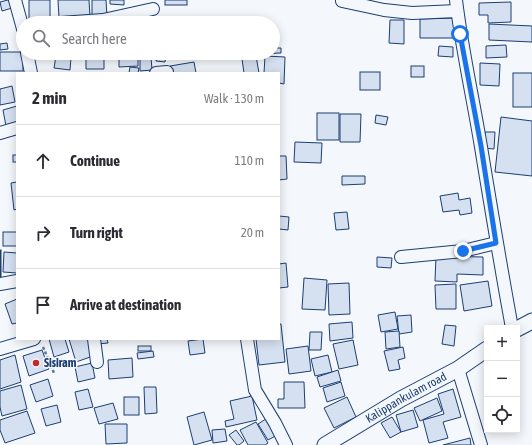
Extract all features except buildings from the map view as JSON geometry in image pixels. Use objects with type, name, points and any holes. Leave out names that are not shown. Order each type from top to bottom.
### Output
[{"type":"street","points":[[15,0],[20,16]]},
{"type":"street","points":[[342,1],[384,10],[412,13],[456,6],[511,325]]},
{"type":"street","points":[[121,16],[153,9]]},
{"type":"street","points":[[28,60],[30,72]]},
{"type":"street","points":[[0,133],[16,128]]},
{"type":"street","points":[[401,257],[463,251],[496,243]]},
{"type":"street","points":[[0,284],[16,281]]},
{"type":"street","points":[[520,328],[532,322]]},
{"type":"street","points":[[94,340],[96,362]]},
{"type":"street","points":[[247,340],[255,390],[275,423],[286,445]]},
{"type":"street","points":[[0,350],[38,342]]},
{"type":"street","name":"Kalippankulam road","points":[[325,445],[401,399],[458,369],[484,351]]},
{"type":"street","points":[[458,369],[481,445]]},
{"type":"path","points":[[38,342],[54,373]]},
{"type":"place","name":"Sisiram","points":[[36,363]]},
{"type":"route","points":[[460,34],[481,146],[496,243],[463,251]]}]
